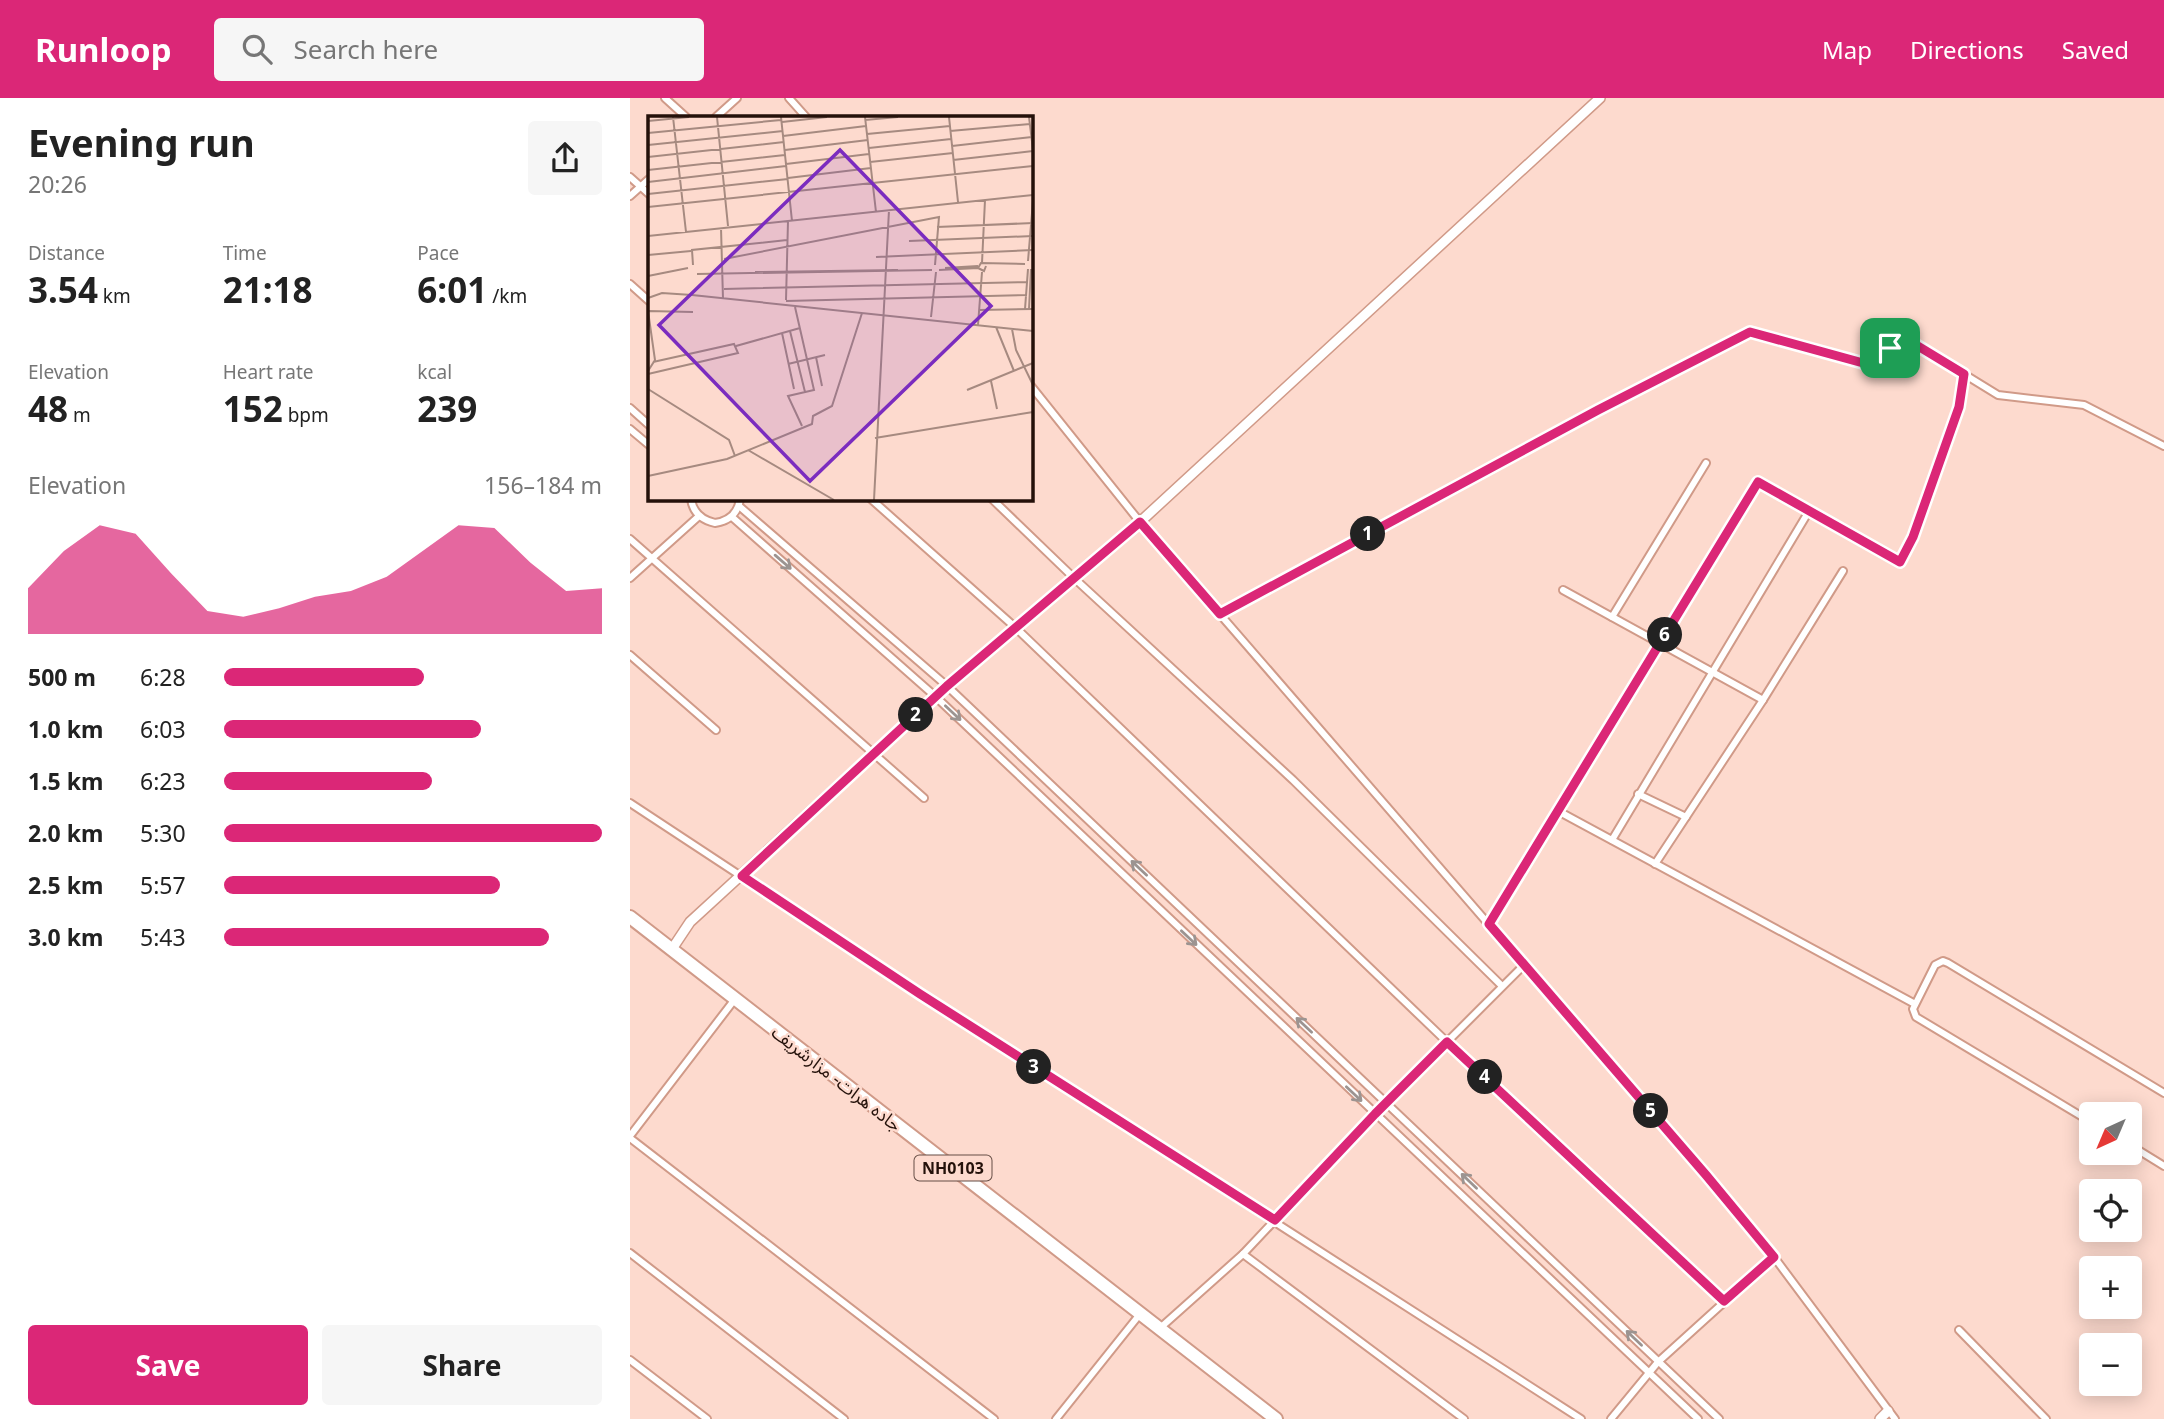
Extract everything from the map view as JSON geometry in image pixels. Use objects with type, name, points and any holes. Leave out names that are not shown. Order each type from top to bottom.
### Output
[{"type":"highway","name":"جاده هرات- مزارشریف","points":[[630,917],[1276,1419]]},
{"type":"street","points":[[665,98],[685,116]]},
{"type":"street","points":[[717,116],[737,98]]},
{"type":"street","points":[[789,98],[805,116]]},
{"type":"street","points":[[672,949],[690,922],[947,686],[1140,522],[1600,98]]},
{"type":"street","points":[[630,177],[648,193]]},
{"type":"street","points":[[630,196],[648,179]]},
{"type":"street","points":[[630,284],[648,300]]},
{"type":"street","points":[[1220,614],[1598,410],[1750,332],[1874,366],[1901,339],[1908,340],[1998,395],[2084,405],[2164,446]]},
{"type":"street","points":[[1489,924],[1758,482],[1900,562],[1913,537],[1959,407],[1964,374]]},
{"type":"street","points":[[1032,387],[1140,522],[1774,1257],[1895,1419]]},
{"type":"street","points":[[630,408],[648,424]]},
{"type":"street","points":[[630,429],[648,444]]},
{"type":"street","points":[[1612,617],[1706,463]]},
{"type":"street","points":[[691,500],[699,516],[715,523],[732,517],[740,503],[947,686],[1719,1419]]},
{"type":"street","points":[[872,500],[1016,628],[1447,1042],[1724,1301]]},
{"type":"street","points":[[993,500],[1293,780],[1502,986]]},
{"type":"street","points":[[1612,840],[1809,511]]},
{"type":"street","points":[[630,578],[699,516]]},
{"type":"street","points":[[732,517],[936,697],[1698,1419]]},
{"type":"street","points":[[630,539],[923,798]]},
{"type":"street","points":[[1656,864],[1763,700],[1843,570]]},
{"type":"street","points":[[1563,590],[1763,700]]},
{"type":"street","points":[[630,655],[716,730]]},
{"type":"street","points":[[1638,794],[1686,817]]},
{"type":"street","points":[[630,803],[920,994],[1581,1419]]},
{"type":"street","points":[[1558,811],[1915,1004]]},
{"type":"street","points":[[2079,1115],[1916,1017],[1913,1009],[1935,965],[1943,961],[2164,1093]]},
{"type":"street","points":[[1159,1329],[1243,1254],[1375,1114],[1524,965]]},
{"type":"street","points":[[735,999],[630,1137],[994,1419]]},
{"type":"street","points":[[2142,1152],[2164,1166]]},
{"type":"street","points":[[630,1253],[844,1419]]},
{"type":"street","points":[[1243,1254],[1464,1419]]},
{"type":"street","points":[[1611,1419],[1658,1362],[1774,1257]]},
{"type":"street","points":[[1056,1419],[1140,1314]]},
{"type":"street","points":[[1959,1330],[2046,1419]]},
{"type":"street","points":[[630,1360],[707,1419]]},
{"type":"street","points":[[1880,1419],[1888,1411]]},
{"type":"route","points":[[1750,332],[1874,366],[1890,348],[1901,339],[1908,340],[1964,374],[1959,407],[1913,537],[1900,562],[1758,482],[1489,924],[1774,1257],[1724,1301],[1447,1042],[1275,1220],[920,994],[742,876],[947,686],[1140,522],[1220,614],[1598,410],[1750,332]]}]
